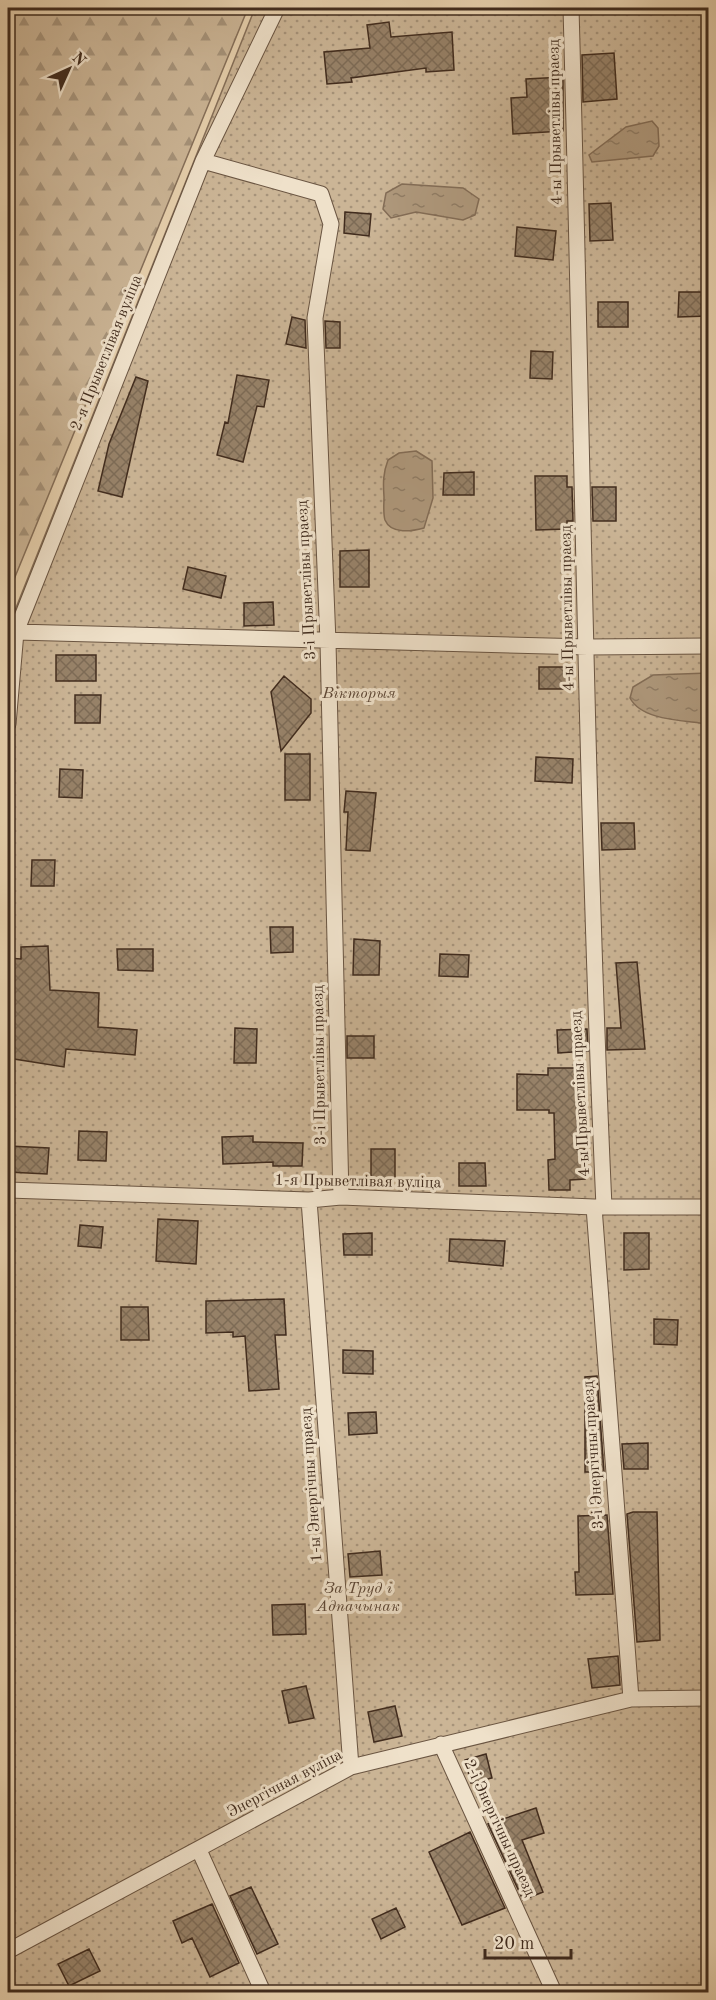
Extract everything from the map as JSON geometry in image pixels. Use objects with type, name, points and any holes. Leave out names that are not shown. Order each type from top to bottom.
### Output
[{"type":"lane","name":"2-я Прыветлівая вуліца","points":[[8,724],[16,632],[203,161],[278,8]]},
{"type":"lane","name":"4-ы Прыветлівы праезд","points":[[571,8],[588,647],[599,1207]]},
{"type":"lane","name":"3-і Прыветлівы праезд","points":[[203,161],[321,194],[331,224],[315,318],[328,642],[342,1197]]},
{"type":"lane","points":[[16,632],[328,642],[588,647],[708,645]]},
{"type":"lane","name":"1-я Прыветлівая вуліца","points":[[8,1190],[309,1200],[342,1197],[599,1207],[708,1207]]},
{"type":"lane","name":"1-ы Энергічны праезд","points":[[309,1200],[351,1767]]},
{"type":"lane","name":"3-і Энергічны праезд","points":[[599,1207],[631,1700]]},
{"type":"lane","name":"Энергічная вуліца","points":[[8,1951],[351,1767],[631,1700],[708,1698]]},
{"type":"lane","name":"2-і Энергічны праезд","points":[[441,1744],[554,1992]]},
{"type":"lane","points":[[199,1850],[263,1992]]},
{"type":"green space","points":[[8,8],[248,8],[8,594]]},
{"type":"green space","points":[[255,8],[708,8],[708,1992],[8,1992],[8,628]]},
{"type":"water","points":[[652,121],[658,128],[659,146],[653,156],[592,162],[589,155],[626,127]]},
{"type":"water","points":[[402,184],[463,188],[479,199],[475,215],[463,220],[416,212],[391,218],[383,209],[386,193]]},
{"type":"water","points":[[416,451],[432,461],[433,498],[424,528],[408,531],[397,530],[388,525],[384,518],[385,469],[388,460],[399,453]]},
{"type":"water","points":[[708,673],[708,724],[654,715],[636,706],[630,698],[633,687],[653,675]]},
{"type":"building","points":[[389,22],[391,37],[452,32],[454,70],[426,72],[426,68],[351,78],[352,82],[327,84],[324,52],[370,48],[367,25]]},
{"type":"building","points":[[614,53],[617,99],[583,102],[582,55]]},
{"type":"building","points":[[563,77],[563,131],[513,134],[511,98],[527,97],[526,79]]},
{"type":"building","points":[[611,203],[613,240],[590,241],[589,204]]},
{"type":"building","points":[[345,212],[371,214],[369,236],[344,233]]},
{"type":"building","points":[[517,227],[556,231],[553,260],[515,256]]},
{"type":"building","points":[[679,292],[708,292],[708,316],[678,317]]},
{"type":"building","points":[[598,302],[628,302],[628,327],[598,327]]},
{"type":"building","points":[[292,317],[305,320],[306,348],[286,344]]},
{"type":"building","points":[[325,321],[340,322],[340,348],[326,348]]},
{"type":"building","points":[[531,351],[553,352],[552,379],[530,378]]},
{"type":"building","points":[[237,375],[269,380],[264,407],[257,406],[243,462],[217,455],[225,422],[228,423]]},
{"type":"building","points":[[136,377],[148,381],[122,497],[98,491],[109,444]]},
{"type":"building","points":[[474,472],[474,495],[443,495],[444,473]]},
{"type":"building","points":[[535,476],[567,476],[567,487],[572,487],[573,521],[567,521],[567,529],[536,530]]},
{"type":"building","points":[[592,487],[616,487],[616,521],[593,521]]},
{"type":"building","points":[[369,550],[369,587],[340,587],[340,551]]},
{"type":"building","points":[[188,567],[226,576],[221,598],[183,589]]},
{"type":"building","points":[[273,602],[274,625],[244,626],[244,603]]},
{"type":"building","points":[[56,655],[96,655],[96,681],[56,681]]},
{"type":"building","points":[[539,667],[570,667],[570,689],[539,689]]},
{"type":"building","points":[[284,676],[311,699],[311,713],[281,751],[271,692]]},
{"type":"building","points":[[75,695],[101,695],[100,723],[75,723]]},
{"type":"building","points":[[285,754],[310,754],[310,800],[285,800]]},
{"type":"building","points":[[536,757],[573,759],[572,783],[535,781]]},
{"type":"building","points":[[60,769],[83,770],[82,798],[59,797]]},
{"type":"building","points":[[346,791],[376,793],[370,851],[346,850],[348,812],[344,812]]},
{"type":"building","points":[[601,823],[634,823],[635,849],[602,850]]},
{"type":"building","points":[[32,860],[55,860],[54,886],[31,886]]},
{"type":"building","points":[[270,927],[293,927],[293,952],[271,953]]},
{"type":"building","points":[[354,939],[380,941],[379,975],[353,975]]},
{"type":"building","points":[[48,946],[50,990],[99,993],[98,1027],[137,1030],[135,1055],[66,1049],[64,1067],[8,1058],[8,958],[21,959],[21,947]]},
{"type":"building","points":[[117,949],[153,949],[153,971],[118,970]]},
{"type":"building","points":[[440,954],[469,955],[468,977],[439,976]]},
{"type":"building","points":[[637,962],[645,1049],[607,1050],[607,1028],[621,1028],[616,963]]},
{"type":"building","points":[[235,1028],[257,1029],[256,1063],[234,1063]]},
{"type":"building","points":[[587,1029],[588,1051],[558,1053],[557,1030]]},
{"type":"building","points":[[347,1036],[374,1036],[374,1058],[347,1058]]},
{"type":"building","points":[[548,1068],[576,1068],[577,1149],[585,1149],[585,1179],[570,1180],[570,1190],[549,1190],[548,1160],[555,1159],[554,1113],[549,1113],[549,1110],[517,1110],[517,1074],[548,1075]]},
{"type":"building","points":[[79,1131],[107,1132],[106,1161],[78,1160]]},
{"type":"building","points":[[253,1136],[253,1142],[303,1143],[302,1166],[273,1166],[273,1162],[223,1164],[222,1137]]},
{"type":"building","points":[[9,1146],[49,1148],[47,1174],[8,1172]]},
{"type":"building","points":[[371,1149],[395,1149],[395,1179],[371,1179]]},
{"type":"building","points":[[459,1163],[485,1163],[486,1186],[459,1186]]},
{"type":"building","points":[[158,1219],[198,1221],[196,1264],[156,1261]]},
{"type":"building","points":[[80,1225],[103,1227],[101,1248],[78,1246]]},
{"type":"building","points":[[372,1233],[372,1255],[344,1255],[343,1234]]},
{"type":"building","points":[[624,1233],[649,1233],[649,1269],[624,1270]]},
{"type":"building","points":[[450,1239],[505,1241],[503,1266],[449,1261]]},
{"type":"building","points":[[284,1299],[286,1335],[275,1335],[279,1389],[249,1391],[245,1336],[233,1337],[233,1332],[206,1333],[206,1301]]},
{"type":"building","points":[[121,1307],[148,1307],[149,1340],[121,1340]]},
{"type":"building","points":[[654,1319],[678,1320],[677,1345],[654,1344]]},
{"type":"building","points":[[343,1350],[373,1351],[373,1374],[343,1373]]},
{"type":"building","points":[[597,1376],[604,1472],[585,1472],[585,1377]]},
{"type":"building","points":[[376,1412],[377,1433],[349,1435],[348,1413]]},
{"type":"building","points":[[648,1443],[648,1469],[624,1469],[622,1444]]},
{"type":"building","points":[[657,1512],[660,1640],[637,1642],[627,1514]]},
{"type":"building","points":[[607,1515],[613,1594],[576,1595],[575,1572],[579,1572],[578,1516]]},
{"type":"building","points":[[380,1551],[382,1575],[350,1577],[348,1554]]},
{"type":"building","points":[[305,1604],[306,1634],[273,1635],[272,1605]]},
{"type":"building","points":[[618,1656],[620,1685],[592,1688],[588,1659]]},
{"type":"building","points":[[306,1686],[314,1718],[289,1723],[282,1691]]},
{"type":"building","points":[[395,1706],[402,1736],[374,1742],[368,1712]]},
{"type":"building","points":[[486,1754],[492,1778],[471,1783],[465,1760]]},
{"type":"building","points":[[536,1808],[544,1833],[522,1840],[543,1892],[523,1900],[488,1824]]},
{"type":"building","points":[[470,1832],[505,1908],[462,1925],[429,1852]]},
{"type":"building","points":[[251,1887],[278,1944],[257,1954],[230,1896]]},
{"type":"building","points":[[212,1904],[239,1963],[210,1977],[192,1938],[182,1943],[173,1921]]},
{"type":"building","points":[[396,1908],[405,1927],[381,1939],[372,1919]]},
{"type":"building","points":[[89,1949],[100,1971],[69,1986],[58,1964]]},
{"type":"park label","name":"Вікторыя","points":[[359,694]]},
{"type":"park label","name":"За Труд і Адпачынак","points":[[358,1598]]}]
